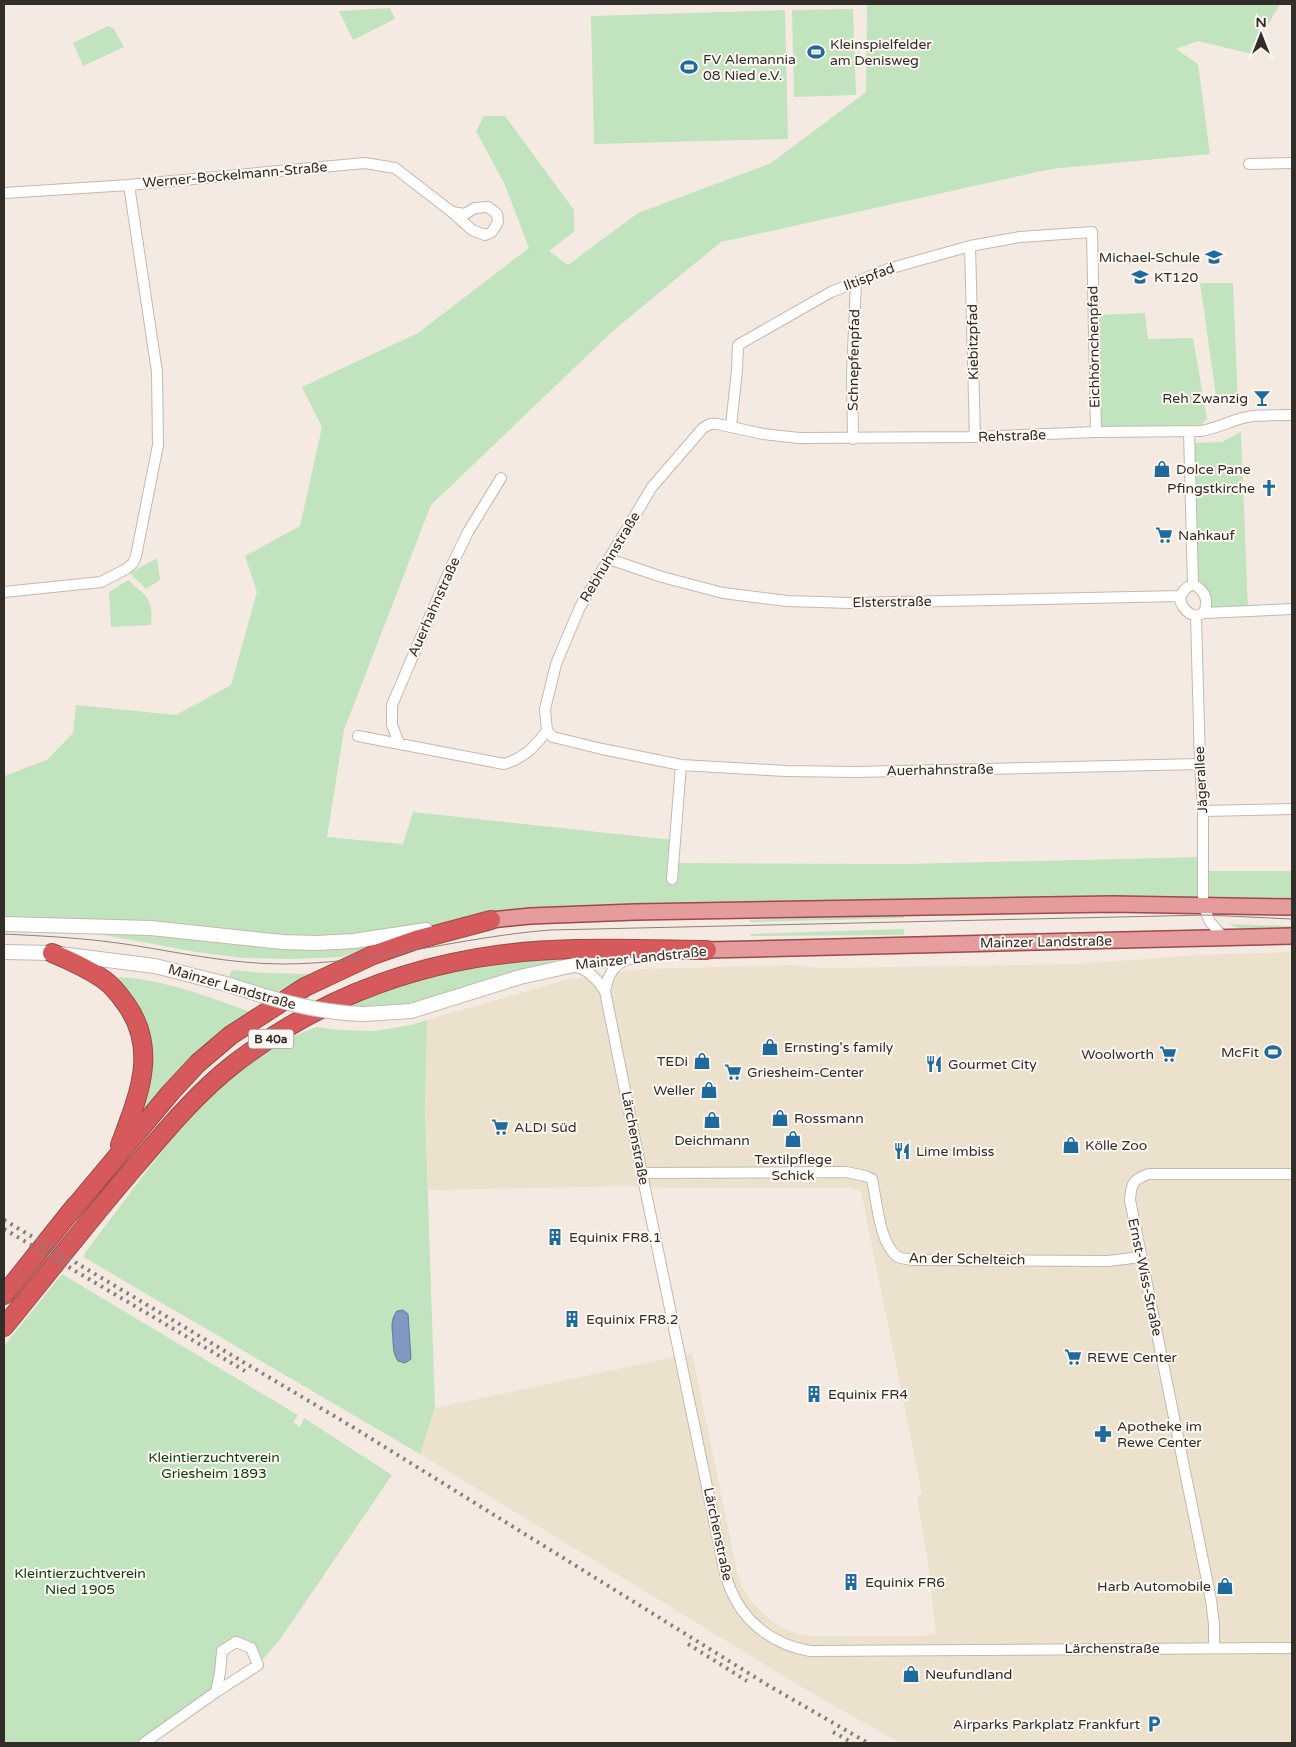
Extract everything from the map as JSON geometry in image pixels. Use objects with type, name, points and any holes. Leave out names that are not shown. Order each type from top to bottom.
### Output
[{"type":"highway","name":"B 40a","points":[[4,1295],[171,1092],[198,1063],[231,1035],[305,987],[373,955],[416,940],[491,920]]},
{"type":"highway","name":"B 40a","points":[[4,1327],[111,1194],[197,1097],[233,1065],[270,1039],[340,999],[383,981],[423,968],[478,957],[580,948],[707,950]]},
{"type":"highway","points":[[52,953],[84,967],[104,980],[119,994],[130,1010],[140,1031],[144,1051],[143,1074],[138,1097],[115,1158],[69,1214]]},
{"type":"main road","points":[[4,924],[151,928],[282,942],[316,943],[354,942],[387,938],[491,920],[530,916],[635,912],[1112,904],[1292,907]]},
{"type":"main road","name":"Mainzer Landstraße","points":[[4,952],[52,953],[155,966],[226,984],[296,1006],[339,1013],[364,1014],[395,1013],[419,1009],[520,977],[569,966],[645,954],[707,950],[1292,936]]},
{"type":"street","name":"Werner-Bockelmann-Straße","points":[[4,193],[129,185],[356,163],[395,168],[452,212]]},
{"type":"street","points":[[1249,164],[1292,163]]},
{"type":"street","points":[[4,592],[101,582],[126,569],[133,563],[136,556],[158,445],[157,372],[129,185]]},
{"type":"street","name":"Iltispfad","points":[[731,426],[738,345],[831,292],[888,268],[970,246],[1020,237],[1092,232]]},
{"type":"street","name":"Eichhörnchenpfad","points":[[1092,232],[1096,432]]},
{"type":"street","name":"Kiebitzpfad","points":[[970,246],[975,437]]},
{"type":"street","name":"Schnepfenpfad","points":[[853,439],[852,375],[856,282]]},
{"type":"street","name":"Rehstraße","points":[[731,426],[763,434],[799,438],[975,437],[1096,432],[1201,431],[1217,428],[1235,420],[1253,416],[1292,415]]},
{"type":"street","name":"Rebhuhnstraße","points":[[547,732],[545,709],[556,664],[580,607],[652,487],[703,428],[710,424],[731,426]]},
{"type":"street","points":[[1189,430],[1193,584],[1180,596],[1183,608],[1190,615],[1292,610]]},
{"type":"street","name":"Auerhahnstraße","points":[[399,743],[392,725],[392,705],[455,558],[468,532],[501,478]]},
{"type":"street","name":"Elsterstraße","points":[[609,559],[662,577],[723,593],[787,601],[850,603],[1180,596]]},
{"type":"street","name":"Jägerallee","points":[[1193,584],[1201,589],[1206,596],[1206,606],[1200,614],[1200,764],[1203,811],[1203,905],[1210,922],[1224,938]]},
{"type":"street","points":[[358,736],[504,764],[517,760],[528,753],[547,732]]},
{"type":"street","name":"Auerhahnstraße","points":[[547,732],[553,737],[602,750],[681,765],[786,771],[855,772],[1200,764]]},
{"type":"street","points":[[672,879],[681,765]]},
{"type":"street","points":[[1203,811],[1292,809]]},
{"type":"street","points":[[1265,936],[1292,944]]},
{"type":"street","points":[[605,991],[610,973],[616,966],[645,954]]},
{"type":"street","points":[[569,966],[580,968],[593,975],[605,991]]},
{"type":"street","name":"Lärchenstraße","points":[[605,991],[729,1586],[736,1602],[746,1617],[761,1630],[793,1648],[828,1652],[950,1649],[1292,1648]]},
{"type":"street","name":"An der Schelteich","points":[[642,1173],[846,1172],[865,1176],[872,1179],[884,1237],[893,1252],[900,1258],[914,1260],[1108,1261],[1141,1257]]},
{"type":"street","name":"Ernst-Wiss-Straße","points":[[1214,1648],[1211,1600],[1141,1257],[1130,1200],[1131,1187],[1136,1180],[1149,1174],[1292,1174]]},
{"type":"street","points":[[144,1743],[258,1665],[251,1648],[236,1642],[222,1651],[216,1692]]},
{"type":"shaded area","points":[[1292,952],[1292,1743],[900,1743],[808,1691],[420,1454],[435,1408],[692,1353],[737,1572],[742,1587],[751,1601],[770,1620],[782,1628],[808,1636],[924,1636],[936,1633],[927,1555],[917,1499],[922,1493],[861,1192],[851,1188],[675,1188],[632,1186],[428,1190],[425,1087],[427,1020],[566,980],[641,969],[789,965],[824,968],[1078,964],[1197,955]]},
{"type":"green space","points":[[867,4],[1280,4],[1251,54],[1198,41],[1176,49],[1198,64],[1210,154],[1051,169],[721,242],[614,330],[431,505],[344,730],[327,837],[403,844],[413,812],[682,841],[674,863],[906,864],[1203,857],[1204,871],[1292,871],[1292,907],[635,912],[354,941],[4,924],[4,776],[47,760],[73,733],[76,705],[176,715],[231,685],[257,592],[245,556],[300,526],[322,427],[302,387],[418,333],[529,248],[505,185],[476,131],[484,116],[505,116],[574,210],[574,232],[549,251],[568,265],[638,213],[771,163],[866,92]]},
{"type":"green space","points":[[390,8],[395,19],[353,40],[339,11]]},
{"type":"green space","name":"Kleinspielfelder am Denisweg","points":[[853,9],[856,95],[794,97],[792,10]]},
{"type":"green space","name":"FV Alemannia 08 Nied e.V.","points":[[785,10],[788,139],[594,144],[591,16]]},
{"type":"green space","points":[[108,26],[114,29],[124,47],[83,66],[73,43]]},
{"type":"green space","points":[[1200,283],[1233,283],[1238,404],[1217,403]]},
{"type":"green space","points":[[1145,313],[1148,339],[1193,338],[1207,419],[1201,425],[1102,428],[1095,422],[1094,315]]},
{"type":"green space","points":[[1241,432],[1248,609],[1206,610],[1195,584],[1192,443],[1222,442]]},
{"type":"green space","points":[[157,558],[160,580],[146,589],[130,573]]},
{"type":"green space","points":[[128,580],[144,594],[150,604],[151,625],[111,627],[109,592]]},
{"type":"green space","points":[[904,913],[904,918],[750,922],[750,920]]},
{"type":"green space","points":[[1227,924],[1292,926],[1292,929],[1240,928]]},
{"type":"green space","points":[[904,929],[904,935],[751,936],[750,934]]},
{"type":"green space","points":[[84,930],[143,932],[311,948],[369,947],[342,957],[244,958],[196,952],[98,934],[84,934]]},
{"type":"green space","points":[[569,956],[571,958],[530,968],[429,999],[392,1006],[340,1006],[427,976],[495,963]]},
{"type":"green space","points":[[232,970],[312,974],[277,992],[229,977]]},
{"type":"green space","points":[[120,977],[171,985],[251,1012],[219,1035],[178,1071],[140,1115],[150,1073],[112,979]]},
{"type":"green space","points":[[427,1020],[425,1107],[435,1408],[420,1454],[102,1268],[84,1257],[84,1254],[174,1135],[202,1102],[237,1070],[275,1044],[316,1027],[337,1030],[375,1031],[411,1025]]},
{"type":"green space","points":[[62,1274],[298,1415],[293,1422],[300,1427],[304,1418],[392,1475],[281,1638],[258,1665],[251,1648],[236,1642],[222,1651],[216,1692],[144,1743],[4,1743],[4,1346]]},
{"type":"water","points":[[403,1310],[408,1314],[411,1359],[405,1363],[398,1361],[395,1356],[392,1326],[397,1311]]},
{"type":"tram line","points":[[4,934],[94,940],[223,960],[283,964],[350,960],[516,933],[550,930],[1206,915],[1292,919]]},
{"type":"railway","points":[[4,1220],[351,1426],[766,1684],[868,1743]]},
{"type":"railway","points":[[4,1229],[245,1371]]},
{"type":"railway","points":[[688,1644],[747,1681]]},
{"type":"railway","points":[[833,1732],[853,1743]]},
{"type":"place","name":"Kleinspielfelder am Denisweg","points":[[816,52]]},
{"type":"place","name":"FV Alemannia 08 Nied e.V.","points":[[689,67]]},
{"type":"place","name":"Michael-Schule","points":[[1214,257]]},
{"type":"place","name":"KT120","points":[[1140,277]]},
{"type":"place","name":"Reh Zwanzig","points":[[1262,398]]},
{"type":"place","name":"Dolce Pane","points":[[1162,469]]},
{"type":"place","name":"Pfingstkirche","points":[[1269,488]]},
{"type":"place","name":"Nahkauf","points":[[1164,535]]},
{"type":"place","name":"Ernsting's family","points":[[770,1047]]},
{"type":"place","name":"McFit","points":[[1273,1052]]},
{"type":"place","name":"Woolworth","points":[[1168,1054]]},
{"type":"place","name":"TEDi","points":[[702,1061]]},
{"type":"place","name":"Gourmet City","points":[[934,1064]]},
{"type":"place","name":"Griesheim-Center","points":[[733,1072]]},
{"type":"place","name":"Weller","points":[[709,1090]]},
{"type":"place","name":"Rossmann","points":[[780,1118]]},
{"type":"place","name":"Deichmann","points":[[712,1120]]},
{"type":"place","name":"ALDI Süd","points":[[500,1127]]},
{"type":"place","name":"Textilpflege Schick","points":[[793,1139]]},
{"type":"place","name":"Kölle Zoo","points":[[1071,1145]]},
{"type":"place","name":"Lime Imbiss","points":[[902,1151]]},
{"type":"place","name":"Equinix FR8.1","points":[[555,1237]]},
{"type":"place","name":"Equinix FR8.2","points":[[572,1319]]},
{"type":"place","name":"REWE Center","points":[[1073,1357]]},
{"type":"place","name":"Equinix FR4","points":[[814,1394]]},
{"type":"place","name":"Apotheke im Rewe Center","points":[[1103,1434]]},
{"type":"place","name":"Equinix FR6","points":[[851,1582]]},
{"type":"place","name":"Harb Automobile","points":[[1225,1586]]},
{"type":"place","name":"Neufundland","points":[[911,1674]]},
{"type":"place","name":"Airparks Parkplatz Frankfurt","points":[[1154,1724]]},
{"type":"park label","name":"Kleintierzuchtverein Griesheim 1893","points":[[214,1465]]},
{"type":"park label","name":"Kleintierzuchtverein Nied 1905","points":[[80,1582]]}]
